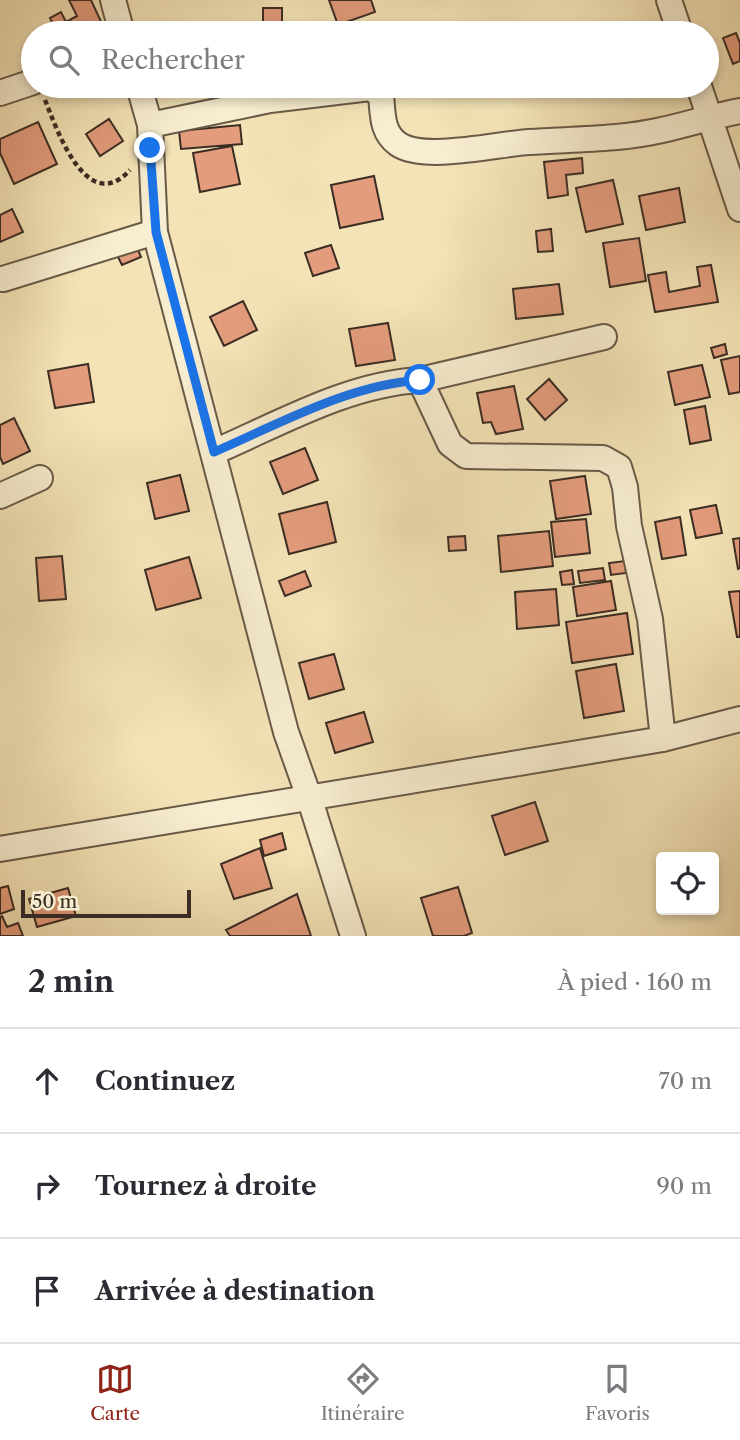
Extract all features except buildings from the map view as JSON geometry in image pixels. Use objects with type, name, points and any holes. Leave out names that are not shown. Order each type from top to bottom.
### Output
[{"type":"street","points":[[113,0],[119,21]]},
{"type":"street","points":[[669,0],[676,21]]},
{"type":"street","points":[[0,93],[21,91]]},
{"type":"street","points":[[142,98],[150,136],[156,232],[286,732],[353,936]]},
{"type":"street","points":[[150,136],[270,100],[287,98]]},
{"type":"street","points":[[381,98],[385,131],[399,145],[420,150],[474,151],[527,142],[594,140],[661,131],[709,116],[740,111]]},
{"type":"street","points":[[703,98],[740,209]]},
{"type":"street","points":[[3,279],[156,232]]},
{"type":"street","points":[[214,452],[343,397],[394,382],[420,380],[604,337]]},
{"type":"street","points":[[420,380],[450,444],[466,456],[603,458],[619,467],[650,619],[663,739]]},
{"type":"street","points":[[0,496],[40,478]]},
{"type":"street","points":[[0,849],[663,739],[740,719]]},
{"type":"path","points":[[42,98],[78,169],[96,181],[109,184],[120,181],[150,136]]},
{"type":"route","points":[[150,148],[156,232],[214,452],[343,397],[394,382],[420,380]]}]
